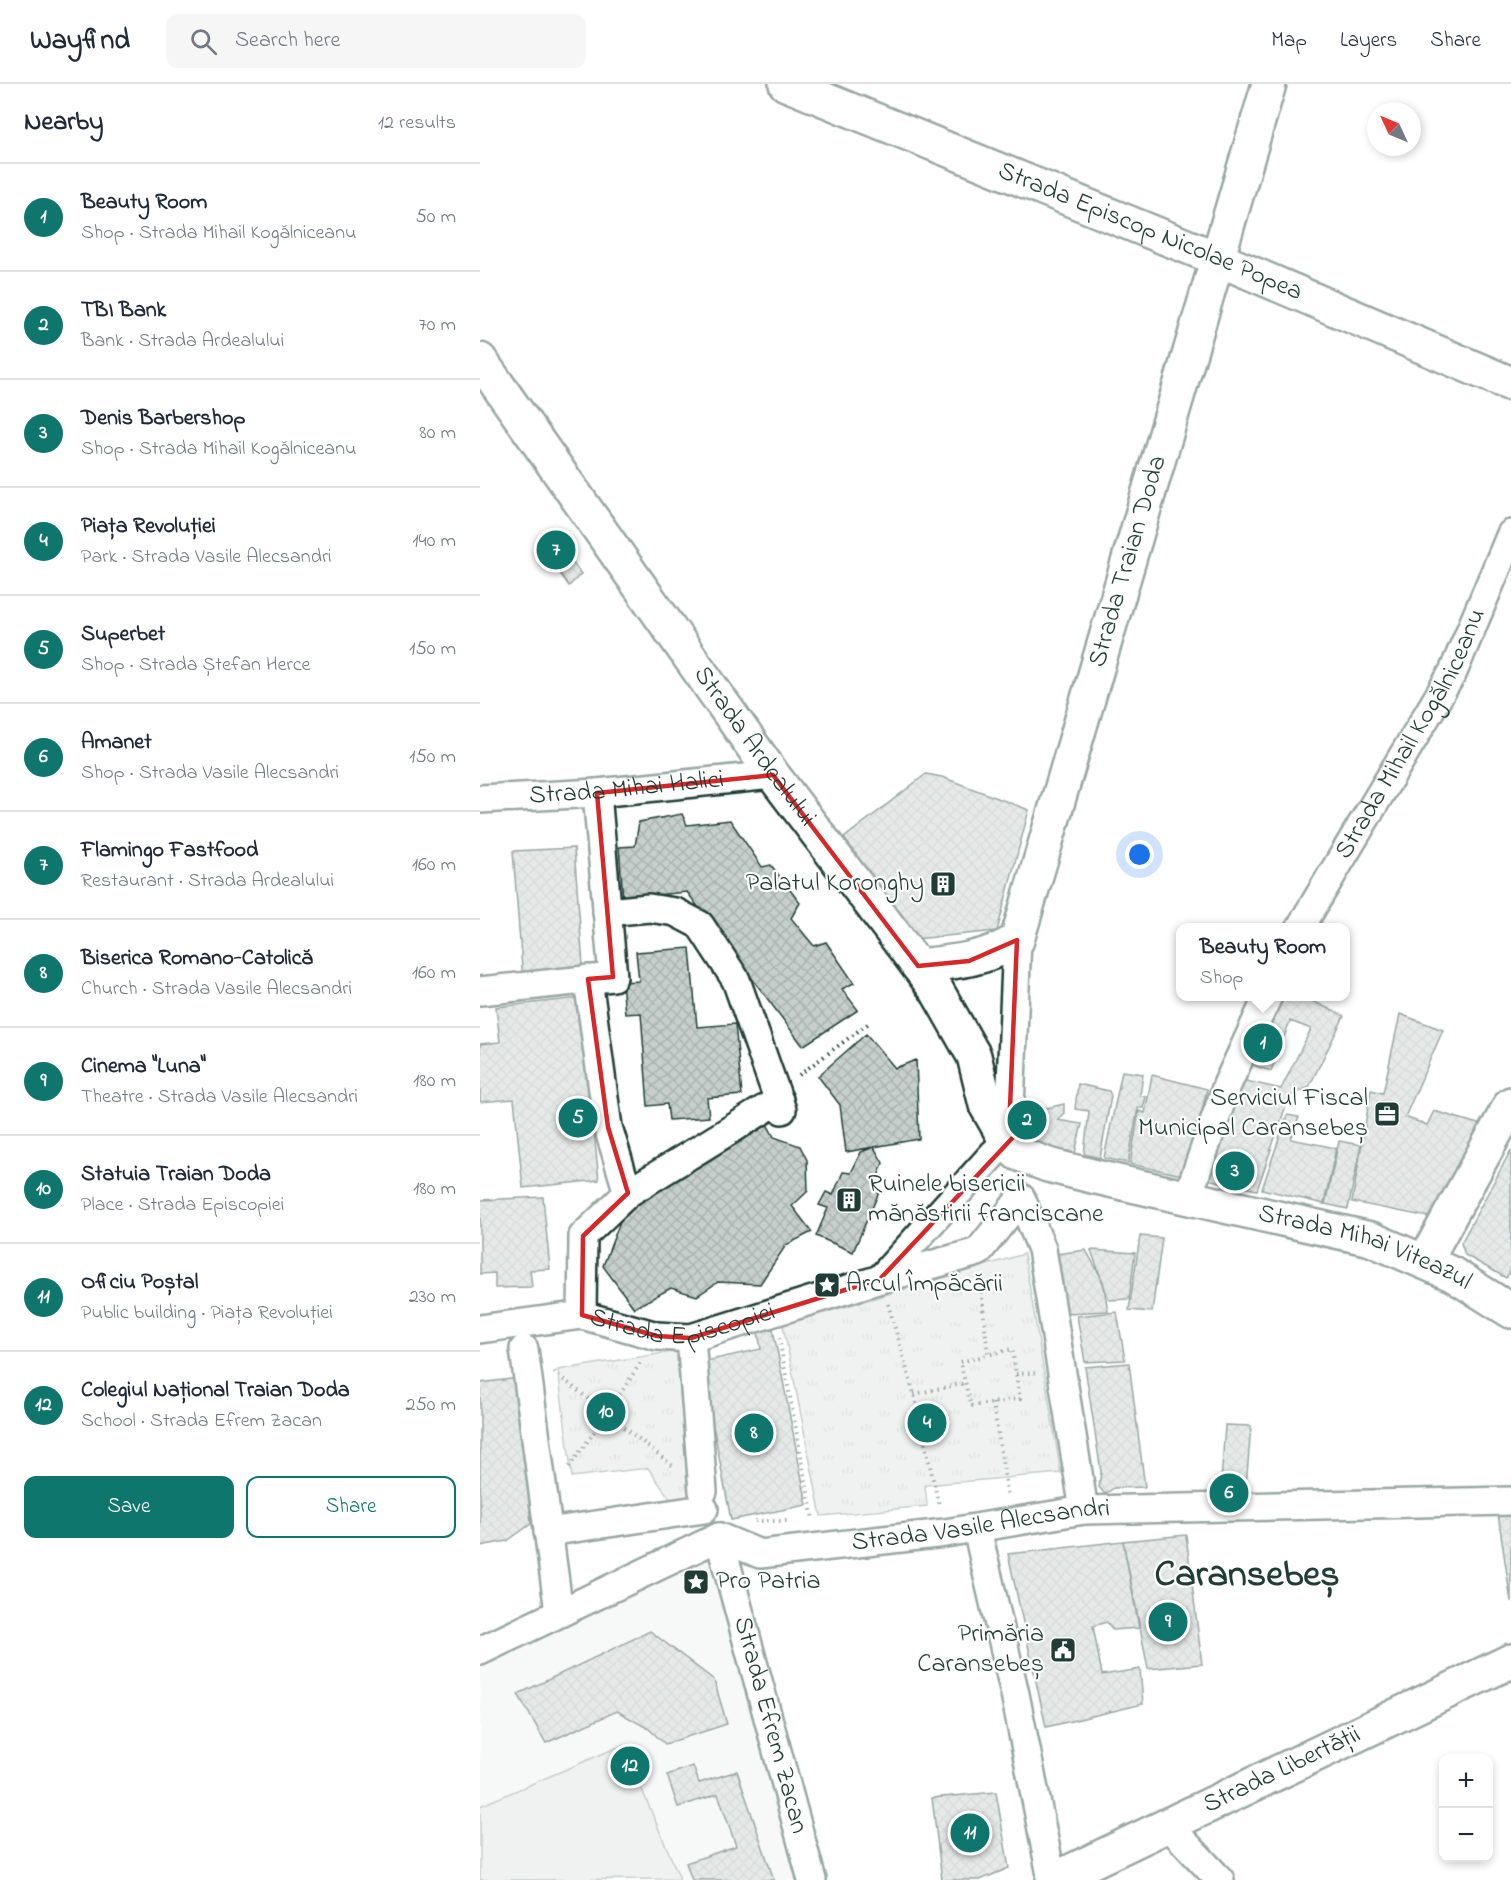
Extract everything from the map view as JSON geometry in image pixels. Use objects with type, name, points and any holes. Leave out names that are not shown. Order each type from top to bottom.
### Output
[{"type":"main road","name":"Strada Episcop Nicolae Popea","points":[[786,84],[1218,259],[1511,384]]},
{"type":"main road","name":"Strada Traian Doda","points":[[1017,940],[1269,84]]},
{"type":"main road","name":"Strada Ardealului","points":[[480,360],[773,775],[938,991],[974,1056],[986,1105],[1007,1142]]},
{"type":"main road","points":[[918,966],[969,961],[999,952],[1017,940]]},
{"type":"main road","points":[[1425,1261],[1511,1104]]},
{"type":"main road","name":"Strada Mihai Viteazul","points":[[1007,1142],[1017,1153],[1048,1165],[1187,1199],[1371,1239],[1425,1261],[1511,1311]]},
{"type":"main road","name":"Strada Libertății","points":[[1053,1880],[1511,1661]]},
{"type":"street","name":"Strada Mihail Kogălniceanu","points":[[1302,923],[1452,672],[1511,534]]},
{"type":"street","name":"Strada Mihai Halici","points":[[480,799],[597,793],[773,775]]},
{"type":"street","points":[[597,793],[607,912],[600,978],[608,1126],[628,1193]]},
{"type":"street","points":[[582,1315],[583,1236],[628,1193],[779,1100],[736,980],[700,925],[675,912],[658,909],[607,912]]},
{"type":"street","points":[[880,1279],[1018,1132],[1010,1107],[1017,940]]},
{"type":"street","points":[[480,991],[600,978]]},
{"type":"street","points":[[1187,1199],[1227,1085],[1266,1001]]},
{"type":"street","points":[[978,1252],[1021,1198],[1042,1249],[1084,1510]]},
{"type":"street","name":"Strada Episcopiei","points":[[480,1329],[582,1315],[657,1336],[691,1338],[880,1279],[978,1252]]},
{"type":"street","points":[[548,1532],[703,1500],[691,1338]]},
{"type":"street","points":[[524,1349],[559,1612]]},
{"type":"street","name":"Strada Vasile Alecsandri","points":[[719,1537],[760,1554],[945,1533],[1084,1510],[1511,1501]]},
{"type":"street","points":[[977,1528],[1015,1694],[1053,1880]]},
{"type":"street","points":[[480,1651],[719,1537]]},
{"type":"street","name":"Strada Efrem Zacan","points":[[719,1537],[812,1880]]},
{"type":"street","points":[[1168,1825],[1220,1880]]},
{"type":"path","points":[[779,1100],[869,1023]]},
{"type":"path","points":[[978,1252],[988,1355]]},
{"type":"path","points":[[880,1279],[914,1394],[945,1533]]},
{"type":"path","points":[[774,1311],[813,1521]]},
{"type":"path","points":[[657,1336],[610,1410],[604,1411],[703,1500]]},
{"type":"path","points":[[1012,1349],[1020,1399],[971,1406],[960,1362],[988,1355],[1012,1349]]},
{"type":"path","points":[[914,1394],[966,1383]]},
{"type":"path","points":[[993,1403],[1011,1522]]},
{"type":"path","points":[[544,1501],[608,1416]]},
{"type":"highlighted area","points":[[773,775],[918,966],[969,961],[1017,940],[1010,1107],[1018,1132],[880,1279],[691,1338],[657,1336],[582,1315],[583,1236],[628,1193],[608,1127],[588,979],[613,977],[597,793]]},
{"type":"shaded area","points":[[719,1537],[812,1880],[480,1880],[480,1652]]},
{"type":"green space","points":[[1024,1254],[1061,1473],[925,1485],[927,1506],[821,1516],[783,1325]]},
{"type":"green space","points":[[683,1350],[698,1499],[673,1503],[648,1468],[572,1477],[558,1370]]},
{"type":"green space","points":[[623,1745],[680,1879],[480,1880],[480,1806]]},
{"type":"building","points":[[562,546],[581,574],[569,586],[548,557]]},
{"type":"building","name":"Palatul Koronghy","points":[[926,774],[942,777],[1029,810],[997,931],[915,939],[844,838]]},
{"type":"building","points":[[682,814],[687,825],[730,820],[762,867],[771,865],[800,903],[791,918],[814,946],[826,942],[854,983],[842,989],[858,1010],[803,1046],[687,892],[623,898],[619,847],[635,846],[639,822]]},
{"type":"building","points":[[574,848],[584,978],[523,981],[513,851]]},
{"type":"building","points":[[690,948],[697,1027],[735,1024],[742,1095],[707,1098],[709,1117],[669,1120],[667,1104],[648,1106],[641,1013],[625,1014],[622,982],[639,981],[636,952]]},
{"type":"building","points":[[580,998],[599,1180],[523,1188],[514,1099],[480,1102],[480,1044],[500,1042],[496,1007]]},
{"type":"building","points":[[1270,1001],[1312,1001],[1344,1016],[1309,1087],[1289,1097],[1257,1190],[1202,1178],[1242,1080],[1281,1089],[1311,1029],[1290,1021],[1271,1071],[1243,1062]]},
{"type":"building","name":"Serviciul Fiscal Municipal Caransebeș","points":[[1400,1014],[1443,1030],[1405,1117],[1427,1125],[1434,1111],[1488,1127],[1433,1218],[1352,1202],[1371,1090],[1383,1093]]},
{"type":"building","points":[[866,1034],[895,1068],[916,1060],[919,1139],[846,1152],[840,1105],[818,1076]]},
{"type":"building","points":[[1122,1071],[1143,1074],[1140,1096],[1146,1097],[1143,1108],[1138,1108],[1128,1163],[1104,1158]]},
{"type":"building","points":[[1152,1075],[1207,1089],[1187,1176],[1130,1164],[1139,1111],[1145,1113]]},
{"type":"building","points":[[1078,1084],[1109,1091],[1111,1096],[1100,1158],[1084,1154],[1089,1111],[1075,1109]]},
{"type":"building","points":[[1022,1101],[1047,1108],[1064,1104],[1064,1113],[1057,1120],[1082,1124],[1075,1153],[1018,1142]]},
{"type":"building","points":[[1287,1115],[1299,1117],[1291,1139],[1336,1148],[1324,1204],[1262,1189]]},
{"type":"building","points":[[765,1120],[774,1137],[800,1146],[807,1160],[808,1191],[792,1206],[812,1232],[786,1245],[760,1284],[718,1282],[697,1296],[671,1288],[634,1308],[603,1266],[623,1214]]},
{"type":"building","points":[[1339,1141],[1361,1145],[1348,1209],[1325,1204]]},
{"type":"building","name":"Ruinele bisericii mănăstirii franciscane","points":[[874,1147],[883,1163],[874,1188],[880,1190],[853,1252],[816,1236],[828,1208],[819,1205],[826,1192],[833,1195],[843,1172],[851,1173],[861,1152]]},
{"type":"building","points":[[1511,1150],[1511,1270],[1506,1278],[1465,1255],[1461,1243]]},
{"type":"building","points":[[543,1197],[550,1269],[530,1270],[532,1287],[495,1288],[495,1273],[480,1274],[480,1200]]},
{"type":"building","points":[[1140,1236],[1162,1238],[1152,1312],[1129,1310]]},
{"type":"building","points":[[1086,1250],[1103,1281],[1108,1311],[1067,1313],[1057,1254]]},
{"type":"building","points":[[1091,1250],[1135,1253],[1129,1299],[1109,1300]]},
{"type":"building","points":[[1117,1312],[1125,1360],[1085,1362],[1077,1316]]},
{"type":"building","points":[[773,1329],[807,1505],[731,1520],[701,1362],[761,1349],[758,1332]]},
{"type":"building","points":[[1129,1363],[1145,1487],[1114,1488],[1105,1494],[1099,1487],[1101,1472],[1085,1367]]},
{"type":"building","points":[[518,1378],[531,1524],[507,1541],[480,1546],[480,1383]]},
{"type":"building","points":[[1225,1425],[1251,1426],[1245,1499],[1220,1497]]},
{"type":"building","points":[[1511,1506],[1511,1602],[1497,1507]]},
{"type":"building","points":[[1186,1535],[1202,1664],[1148,1669],[1123,1541]]},
{"type":"building","name":"Primăria Caransebeș","points":[[1123,1541],[1139,1628],[1113,1630],[1107,1622],[1093,1626],[1102,1675],[1140,1669],[1143,1704],[1046,1727],[1008,1554]]},
{"type":"building","points":[[650,1631],[714,1680],[727,1724],[665,1744],[649,1729],[617,1711],[546,1743],[518,1694]]},
{"type":"building","points":[[693,1766],[699,1783],[737,1771],[774,1880],[692,1880],[686,1863],[736,1846],[718,1794],[678,1807],[667,1775]]},
{"type":"building","points":[[996,1792],[1009,1868],[980,1880],[942,1880],[932,1798]]},
{"type":"place","name":"Flamingo Fastfood","points":[[556,550]]},
{"type":"place","name":"Palatul Koronghy","points":[[943,884]]},
{"type":"place","name":"Beauty Room","points":[[1263,1043]]},
{"type":"place","name":"Serviciul Fiscal Municipal Caransebeș","points":[[1387,1114]]},
{"type":"place","name":"Superbet","points":[[578,1118]]},
{"type":"place","name":"TBI Bank","points":[[1027,1120]]},
{"type":"place","name":"Denis Barbershop","points":[[1235,1171]]},
{"type":"place","name":"Ruinele bisericii mănăstirii franciscane","points":[[849,1200]]},
{"type":"place","name":"Arcul Împăcării","points":[[827,1285]]},
{"type":"place","name":"Statuia Traian Doda","points":[[606,1412]]},
{"type":"place","name":"Piața Revoluției","points":[[927,1423]]},
{"type":"place","name":"Biserica Romano-Catolică","points":[[754,1433]]},
{"type":"place","name":"Amanet","points":[[1229,1493]]},
{"type":"place","name":"Pro Patria","points":[[696,1582]]},
{"type":"place","name":"Cinema \"Luna\"","points":[[1168,1622]]},
{"type":"place","name":"Primăria Caransebeș","points":[[1063,1650]]},
{"type":"place","name":"Colegiul Național Traian Doda","points":[[630,1766]]},
{"type":"place","name":"Oficiu Poștal","points":[[970,1833]]},
{"type":"district","name":"Caransebeș","points":[[1247,1576]]}]
